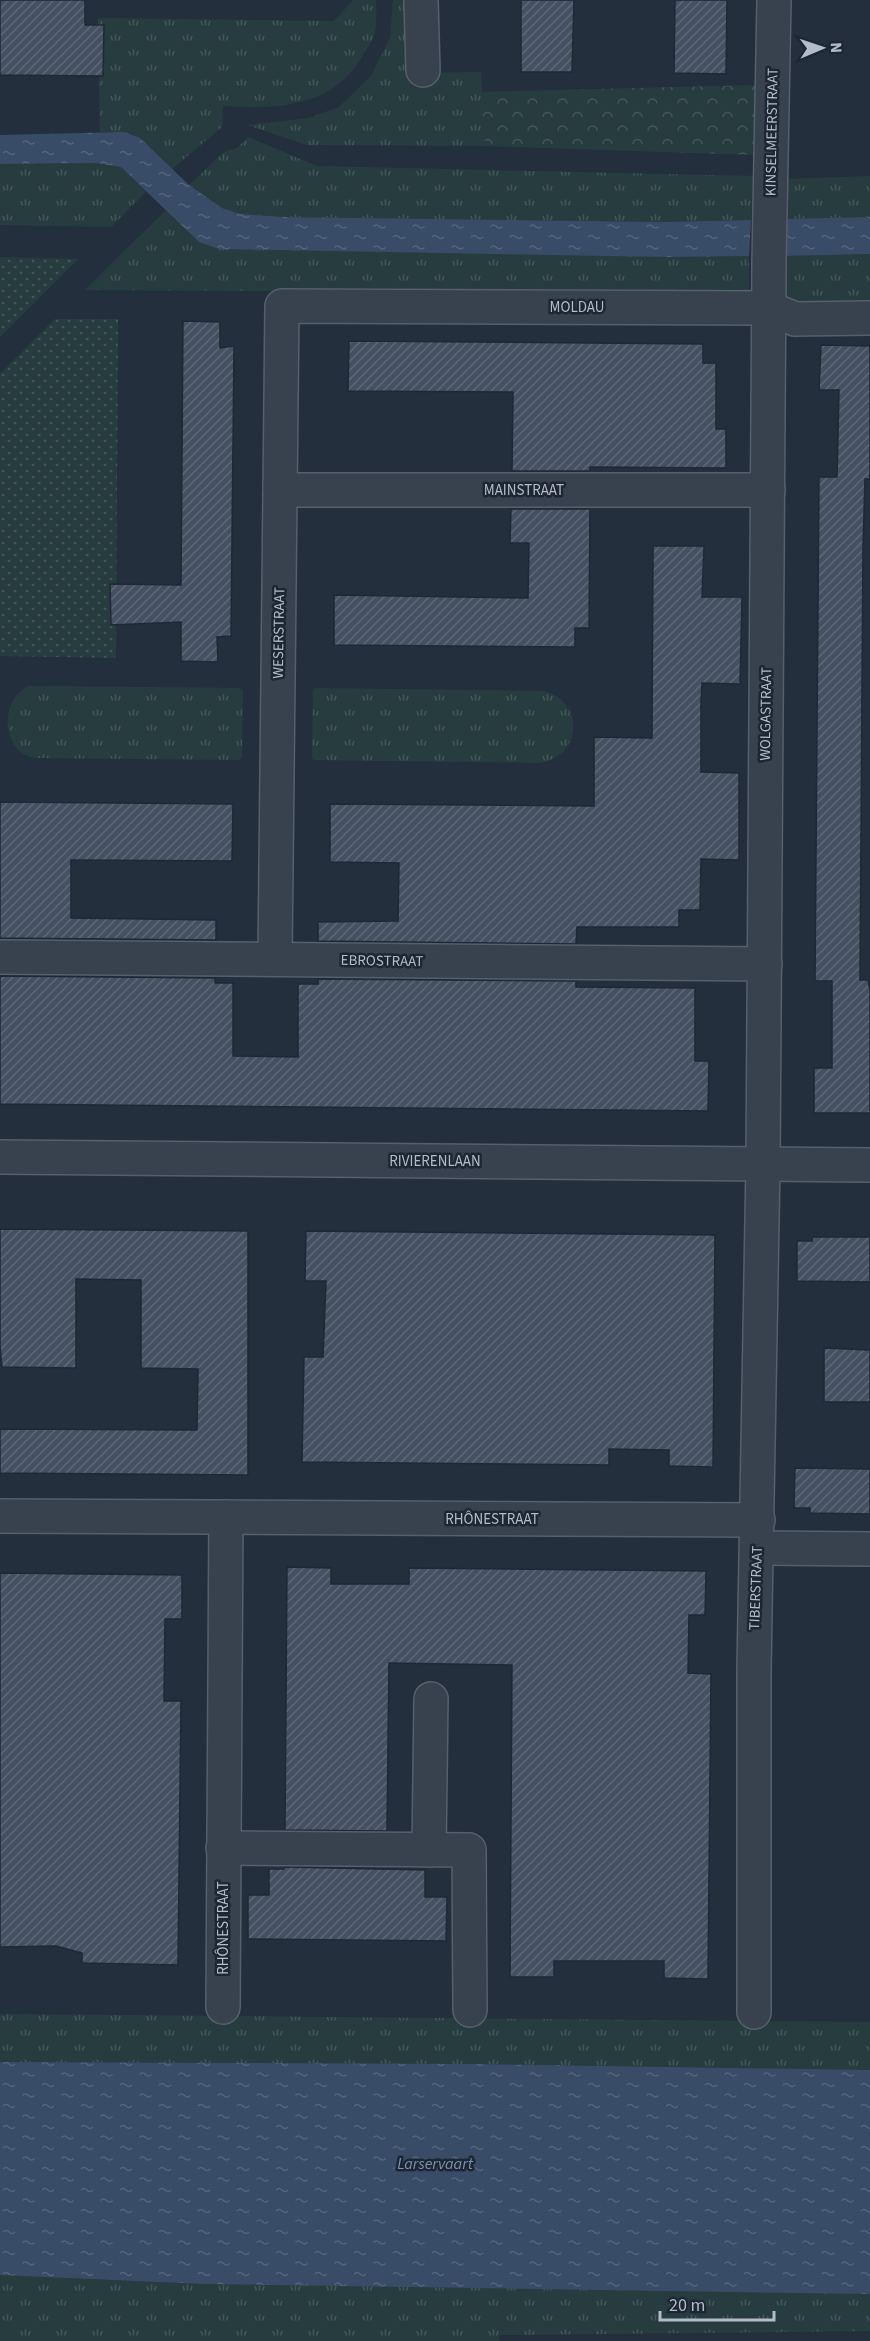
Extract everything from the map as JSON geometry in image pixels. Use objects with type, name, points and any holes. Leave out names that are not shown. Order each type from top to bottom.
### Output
[{"type":"street","points":[[421,0],[423,70]]},
{"type":"street","name":"KINSELMEERSTRAAT","points":[[769,263],[774,0]]},
{"type":"street","name":"WOLGASTRAAT","points":[[763,1164],[769,263]]},
{"type":"street","name":"MOLDAU","points":[[282,306],[768,308],[795,319],[870,318]]},
{"type":"street","name":"WESERSTRAAT","points":[[275,959],[282,306]]},
{"type":"street","name":"MAINSTRAAT","points":[[280,490],[768,490]]},
{"type":"street","name":"EBROSTRAAT","points":[[0,957],[765,964]]},
{"type":"street","name":"RIVIERENLAAN","points":[[0,1157],[870,1165]]},
{"type":"street","name":"TIBERSTRAAT","points":[[754,2012],[753,1669],[763,1164]]},
{"type":"street","name":"RHÔNESTRAAT","points":[[0,1516],[226,1517],[757,1534],[870,1549]]},
{"type":"street","name":"RHÔNESTRAAT","points":[[223,2007],[226,1517]]},
{"type":"street","points":[[429,1850],[431,1699]]},
{"type":"street","points":[[223,1848],[469,1850],[470,2010]]},
{"type":"green space","points":[[353,0],[376,0],[374,35],[352,71],[337,85],[321,95],[284,105],[223,106],[222,127],[172,169],[148,146],[134,137],[100,132],[98,18],[334,21]]},
{"type":"green space","points":[[393,0],[408,0],[411,73],[481,72],[485,146],[307,145],[247,125],[309,118],[339,107],[371,76],[390,38]]},
{"type":"green space","points":[[757,85],[754,155],[485,146],[481,92]]},
{"type":"green space","points":[[248,137],[317,166],[753,176],[751,220],[663,222],[285,217],[240,214],[222,208],[189,185],[224,152],[237,148]]},
{"type":"green space","points":[[96,163],[121,167],[146,192],[111,227],[0,225],[0,164]]},
{"type":"green space","points":[[870,176],[870,217],[784,219],[785,179]]},
{"type":"green space","points":[[166,210],[199,242],[669,257],[749,256],[749,294],[85,290]]},
{"type":"green space","points":[[870,254],[870,301],[783,301],[783,256]]},
{"type":"green space","points":[[0,257],[78,259],[0,337]]},
{"type":"green space","points":[[55,319],[118,319],[116,658],[0,656],[0,374]]},
{"type":"green space","points":[[29,686],[240,688],[243,690],[242,758],[239,760],[33,758],[22,753],[14,745],[8,723],[13,701],[19,692]]},
{"type":"green space","points":[[315,688],[544,691],[558,697],[567,706],[572,717],[573,729],[571,740],[564,751],[553,759],[539,763],[314,760],[312,758],[313,691]]},
{"type":"green space","points":[[0,2014],[870,2022],[870,2070],[472,2064],[0,2062]]},
{"type":"green space","points":[[0,2275],[203,2284],[870,2293],[870,2331],[500,2335],[499,2341],[0,2341]]},
{"type":"water","points":[[124,132],[140,138],[189,185],[222,208],[240,214],[285,217],[663,222],[751,220],[749,256],[669,257],[219,249],[199,242],[121,167],[96,163],[0,164],[0,135]]},
{"type":"water","points":[[870,217],[870,254],[783,256],[784,219]]},
{"type":"water","name":"Larservaart","points":[[0,2062],[472,2064],[870,2070],[870,2294],[203,2284],[0,2275]]},
{"type":"building","points":[[0,0],[85,0],[85,25],[104,25],[103,76],[0,75]]},
{"type":"building","points":[[521,0],[574,0],[572,72],[521,72]]},
{"type":"building","points":[[675,0],[727,0],[726,74],[674,73]]},
{"type":"building","points":[[183,321],[220,322],[220,348],[234,346],[231,636],[217,637],[218,662],[181,661],[181,622],[111,625],[110,584],[181,585]]},
{"type":"building","points":[[349,341],[703,344],[703,363],[716,363],[716,429],[726,429],[726,468],[590,467],[590,471],[512,471],[513,392],[348,391]]},
{"type":"building","points":[[821,345],[870,346],[870,479],[865,479],[863,547],[860,980],[868,980],[870,990],[870,1113],[814,1113],[814,1068],[832,1068],[832,981],[815,981],[819,477],[837,477],[839,390],[819,390]]},
{"type":"building","points":[[511,509],[590,509],[589,628],[575,628],[575,647],[334,645],[334,595],[528,598],[529,543],[510,543]]},
{"type":"building","points":[[653,546],[704,546],[702,597],[742,597],[740,684],[702,683],[701,703],[701,772],[739,773],[739,860],[701,859],[700,910],[679,910],[679,927],[577,927],[576,944],[318,941],[318,922],[398,921],[399,863],[330,862],[330,804],[594,806],[594,737],[652,738]]},
{"type":"building","points":[[0,802],[233,804],[232,861],[71,860],[71,918],[216,920],[216,940],[0,938]]},
{"type":"building","points":[[0,976],[215,978],[215,983],[233,983],[233,1056],[298,1057],[298,984],[318,984],[318,979],[576,981],[576,987],[695,988],[695,1061],[709,1061],[708,1111],[0,1104]]},
{"type":"building","points":[[0,1229],[248,1231],[248,1475],[0,1473],[0,1429],[197,1430],[198,1369],[141,1368],[141,1280],[76,1279],[76,1368],[2,1367]]},
{"type":"building","points":[[306,1231],[715,1235],[713,1467],[669,1466],[669,1450],[609,1449],[609,1465],[302,1462],[304,1357],[323,1357],[326,1281],[305,1281]]},
{"type":"building","points":[[813,1237],[870,1237],[870,1282],[797,1281],[797,1241],[812,1241]]},
{"type":"building","points":[[824,1348],[870,1350],[870,1402],[824,1402]]},
{"type":"building","points":[[795,1468],[870,1469],[870,1514],[810,1513],[810,1508],[794,1508]]},
{"type":"building","points":[[287,1567],[331,1568],[331,1584],[409,1584],[409,1568],[706,1571],[705,1615],[689,1615],[688,1673],[711,1674],[708,1979],[664,1978],[664,1961],[554,1961],[554,1977],[510,1977],[512,1665],[389,1663],[387,1831],[285,1830]]},
{"type":"building","points":[[0,1573],[182,1575],[182,1619],[165,1619],[164,1701],[181,1701],[178,1965],[82,1963],[82,1953],[56,1946],[0,1947]]},
{"type":"building","points":[[284,1867],[425,1870],[425,1897],[447,1897],[446,1941],[248,1939],[248,1895],[269,1895],[269,1869],[284,1869]]}]
